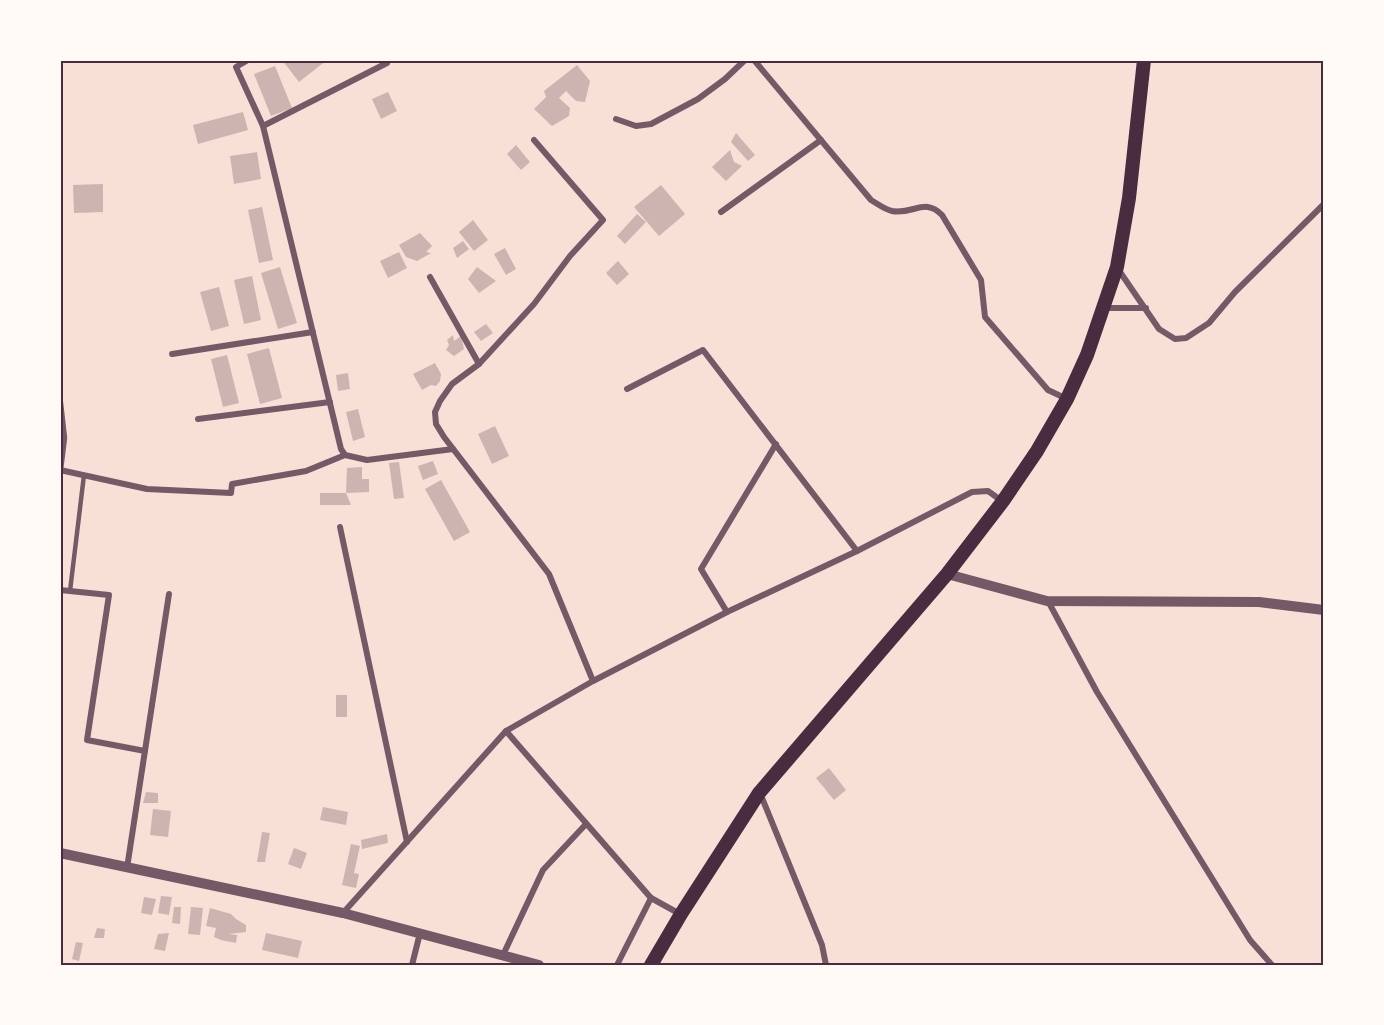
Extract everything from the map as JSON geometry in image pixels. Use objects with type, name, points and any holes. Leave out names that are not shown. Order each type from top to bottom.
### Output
[{"type":"main road","points":[[651,965],[759,793],[947,574],[1003,501],[1037,451],[1067,399],[1087,355],[1117,267],[1129,198],[1144,60]]},
{"type":"street","points":[[248,60],[236,67],[263,126],[341,449],[345,455]]},
{"type":"street","points":[[616,118],[636,126],[651,124],[698,99],[725,79],[745,60]]},
{"type":"street","points":[[754,60],[871,200],[882,207],[901,212],[930,206],[936,208],[981,280],[985,317],[1048,390],[1067,399]]},
{"type":"street","points":[[263,126],[387,63]]},
{"type":"street","points":[[534,140],[603,220],[570,256],[534,304],[479,364],[452,384],[435,412],[436,424],[549,574],[593,681]]},
{"type":"street","points":[[721,212],[821,140]]},
{"type":"street","points":[[1117,267],[1159,329],[1175,339],[1186,339],[1209,323],[1235,291],[1324,204]]},
{"type":"street","points":[[430,277],[479,364]]},
{"type":"street","points":[[1104,308],[1146,308]]},
{"type":"street","points":[[172,354],[313,332]]},
{"type":"street","points":[[627,389],[703,350],[857,551]]},
{"type":"street","points":[[198,418],[330,402]]},
{"type":"street","points":[[727,612],[701,569],[776,444]]},
{"type":"street","points":[[60,470],[147,489],[231,493],[232,484],[306,471],[345,455],[367,460],[453,449]]},
{"type":"street","points":[[343,914],[506,731],[593,681],[727,612],[857,551],[972,492],[988,491],[1003,501]]},
{"type":"street","points":[[340,527],[407,842]]},
{"type":"street","points":[[947,574],[1047,601],[1259,603],[1324,610]]},
{"type":"street","points":[[60,590],[109,595],[87,740],[145,751]]},
{"type":"street","points":[[127,868],[169,594]]},
{"type":"street","points":[[1047,601],[1097,692],[1238,921],[1250,940],[1272,965]]},
{"type":"street","points":[[506,731],[651,898],[681,914]]},
{"type":"street","points":[[759,793],[822,945],[826,965]]},
{"type":"street","points":[[503,955],[543,870],[586,824]]},
{"type":"street","points":[[60,853],[343,914],[539,965]]},
{"type":"street","points":[[617,965],[651,898]]},
{"type":"street","points":[[412,965],[420,933]]},
{"type":"lane","points":[[60,394],[65,438],[60,470]]},
{"type":"lane","points":[[70,591],[84,475]]},
{"type":"building","points":[[282,60],[327,60],[299,82]]},
{"type":"building","points":[[577,65],[590,81],[585,102],[576,101],[566,91],[559,98],[570,108],[569,116],[552,126],[534,109],[546,97],[544,91]]},
{"type":"building","points":[[275,66],[292,108],[271,116],[254,74]]},
{"type":"building","points":[[388,92],[397,111],[381,119],[372,99]]},
{"type":"building","points":[[243,112],[248,130],[198,144],[193,125]]},
{"type":"building","points":[[736,133],[755,155],[748,161],[731,142]]},
{"type":"building","points":[[516,145],[530,162],[521,170],[507,154]]},
{"type":"building","points":[[730,150],[734,162],[742,166],[726,181],[712,167]]},
{"type":"building","points":[[257,152],[261,179],[234,184],[230,156]]},
{"type":"building","points":[[103,184],[103,212],[74,213],[73,185]]},
{"type":"building","points":[[661,185],[685,214],[659,236],[634,207]]},
{"type":"building","points":[[262,207],[273,260],[259,263],[248,210]]},
{"type":"building","points":[[637,214],[646,222],[625,244],[617,236]]},
{"type":"building","points":[[473,220],[488,240],[474,251],[459,232]]},
{"type":"building","points":[[420,233],[432,246],[426,252],[431,253],[417,261],[406,257],[399,245]]},
{"type":"building","points":[[463,241],[469,249],[457,258],[453,248]]},
{"type":"building","points":[[505,248],[516,269],[506,275],[494,254]]},
{"type":"building","points":[[399,252],[407,268],[388,278],[380,261]]},
{"type":"building","points":[[618,261],[629,274],[617,285],[606,273]]},
{"type":"building","points":[[280,267],[297,323],[278,329],[261,273]]},
{"type":"building","points":[[477,267],[496,281],[479,293],[468,279]]},
{"type":"building","points":[[252,276],[261,320],[244,324],[234,280]]},
{"type":"building","points":[[219,287],[229,326],[211,331],[200,292]]},
{"type":"building","points":[[486,324],[493,333],[481,341],[474,332]]},
{"type":"building","points":[[453,335],[454,341],[461,336],[464,349],[454,356],[446,350],[449,345],[447,340]]},
{"type":"building","points":[[269,348],[282,398],[260,404],[247,354]]},
{"type":"building","points":[[227,355],[239,403],[223,407],[211,359]]},
{"type":"building","points":[[435,363],[441,374],[440,381],[436,386],[431,385],[422,390],[413,374]]},
{"type":"building","points":[[348,373],[350,389],[338,391],[336,375]]},
{"type":"building","points":[[358,409],[365,437],[353,441],[346,412]]},
{"type":"building","points":[[495,426],[509,456],[492,464],[478,434]]},
{"type":"building","points":[[433,461],[438,474],[423,480],[418,466]]},
{"type":"building","points":[[399,462],[404,498],[394,499],[389,463]]},
{"type":"building","points":[[362,467],[362,479],[369,479],[369,492],[346,493],[347,468]]},
{"type":"building","points":[[441,480],[470,532],[454,541],[425,489]]},
{"type":"building","points":[[320,493],[346,493],[351,505],[320,505]]},
{"type":"building","points":[[336,695],[347,695],[347,717],[336,717]]},
{"type":"building","points":[[829,768],[846,790],[834,800],[816,778]]},
{"type":"building","points":[[146,792],[158,793],[158,803],[143,803]]},
{"type":"building","points":[[323,807],[348,812],[346,825],[320,820]]},
{"type":"building","points":[[153,809],[171,811],[168,837],[150,835]]},
{"type":"building","points":[[262,832],[270,833],[265,862],[257,862]]},
{"type":"building","points":[[387,834],[388,843],[362,849],[361,840]]},
{"type":"building","points":[[351,844],[360,846],[354,873],[359,874],[356,888],[342,885]]},
{"type":"building","points":[[294,848],[307,853],[301,869],[288,864]]},
{"type":"building","points":[[161,896],[172,897],[169,915],[158,913]]},
{"type":"building","points":[[144,897],[156,899],[152,915],[141,913]]},
{"type":"building","points":[[174,907],[181,907],[180,924],[172,923]]},
{"type":"building","points":[[191,907],[203,908],[200,935],[188,934]]},
{"type":"building","points":[[210,908],[231,914],[246,925],[246,932],[228,934],[237,935],[236,943],[214,937],[216,928],[206,926]]},
{"type":"building","points":[[97,928],[105,929],[104,938],[94,938]]},
{"type":"building","points":[[169,933],[165,951],[154,949],[158,934]]},
{"type":"building","points":[[266,933],[302,941],[298,958],[262,950]]},
{"type":"building","points":[[76,942],[83,943],[79,961],[72,959]]}]
